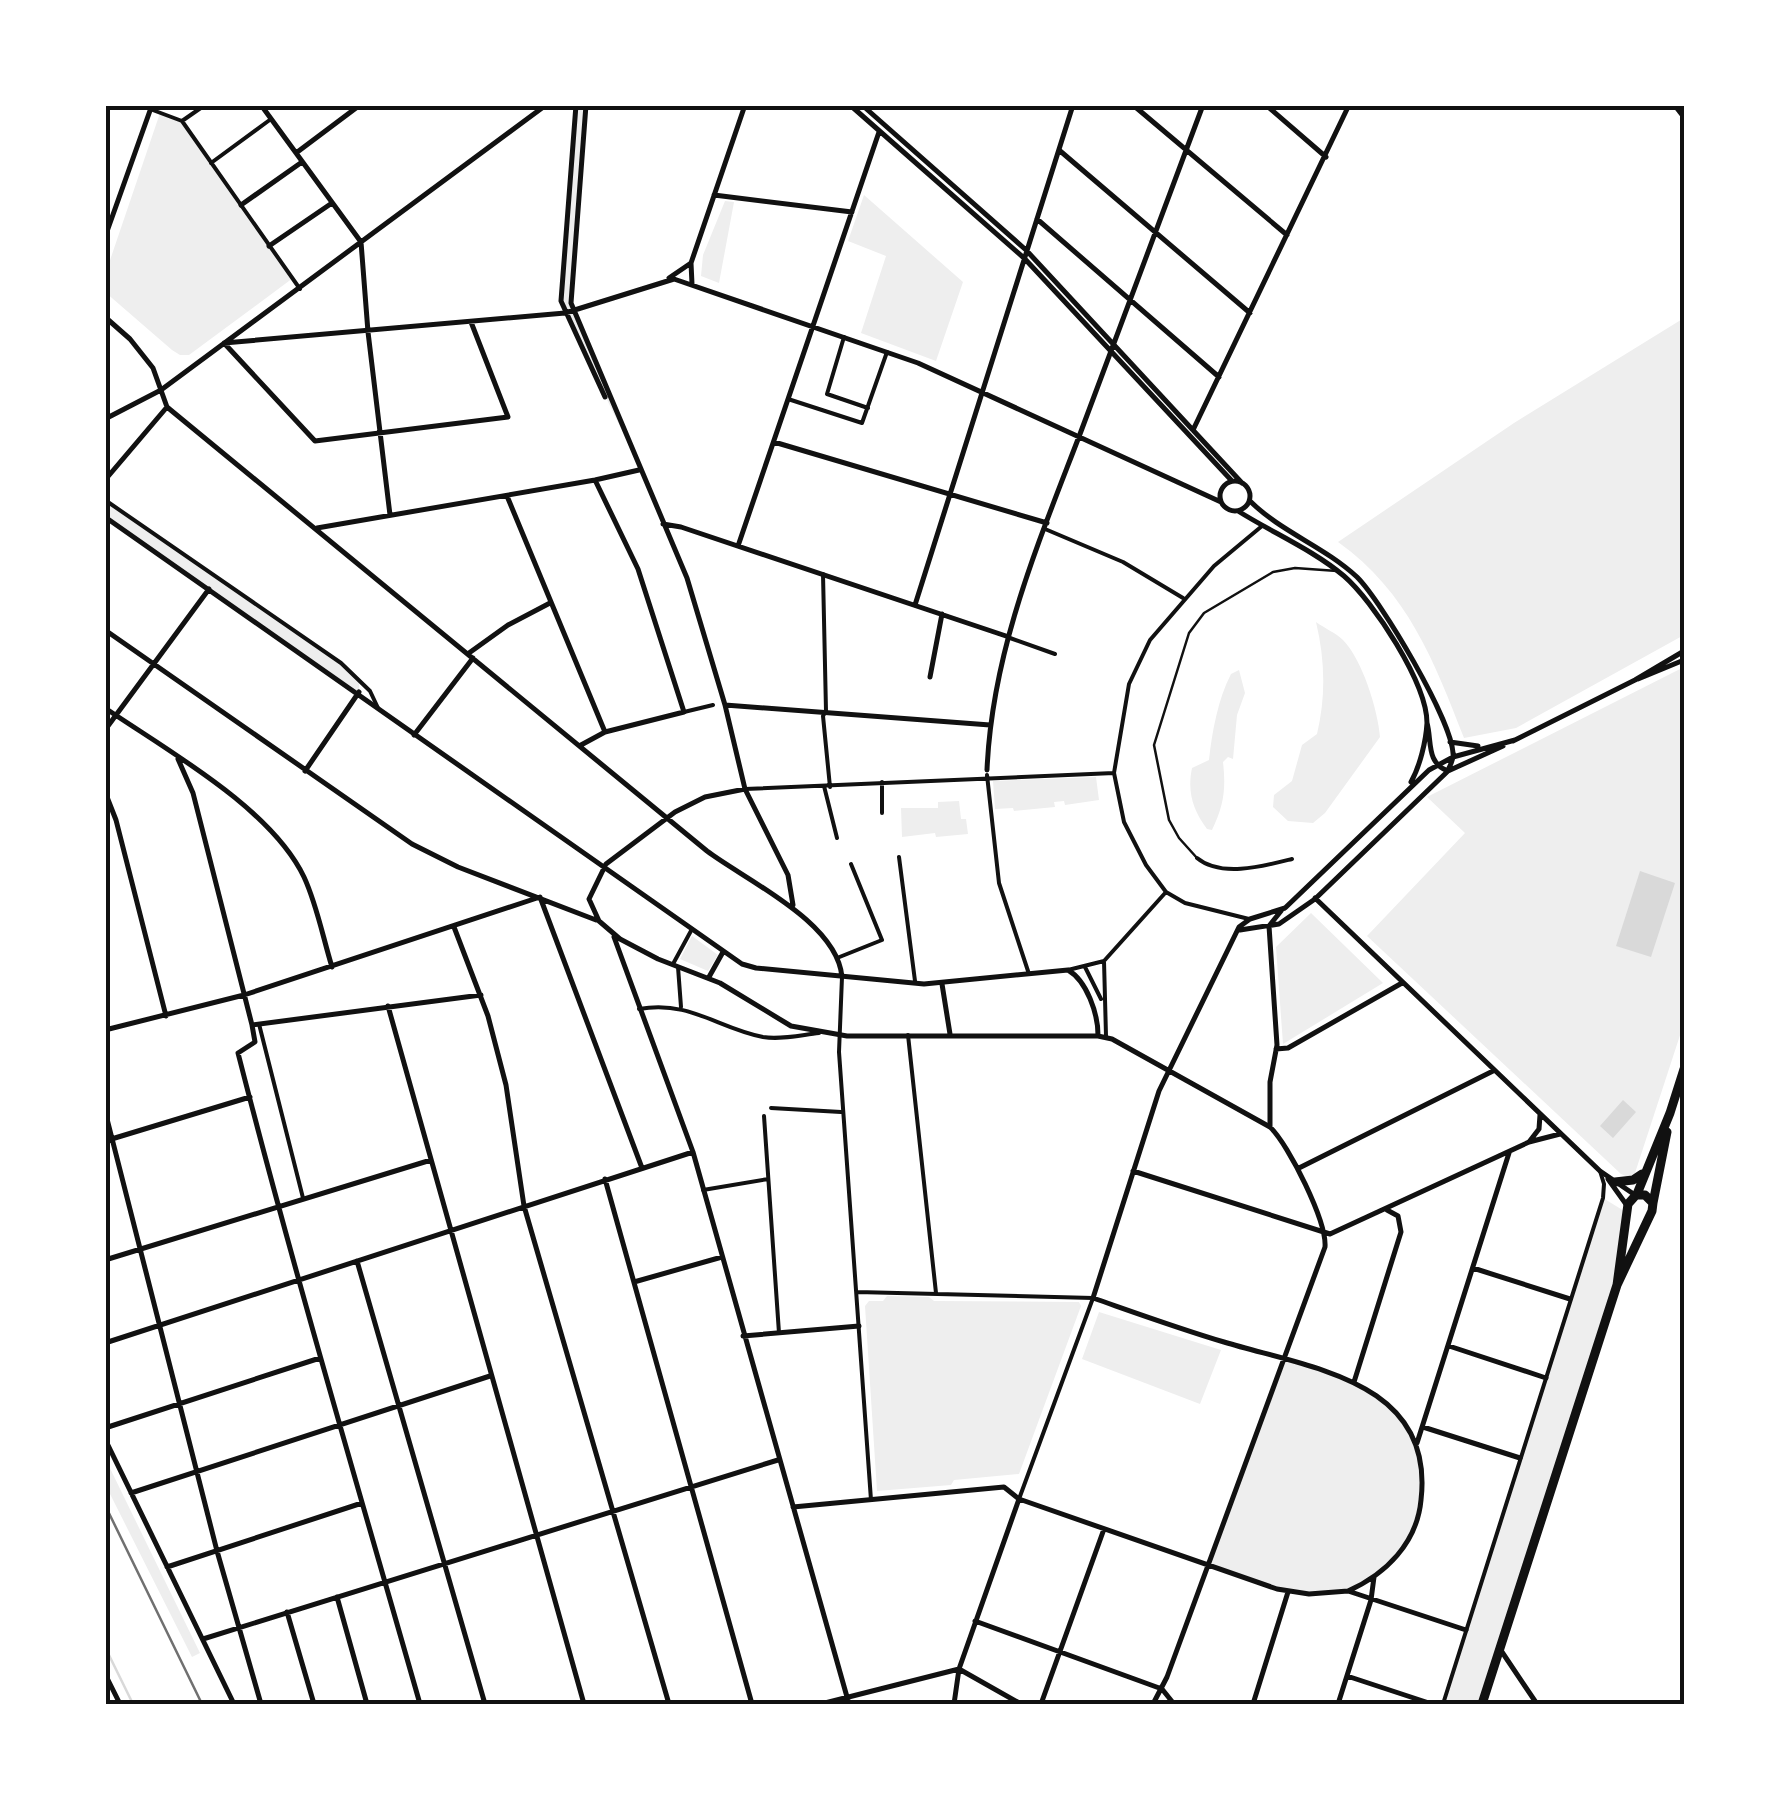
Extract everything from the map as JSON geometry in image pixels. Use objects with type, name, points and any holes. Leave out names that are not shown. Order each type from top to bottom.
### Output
[{"type":"main road","points":[[1677,105],[1684,114]]},
{"type":"main road","points":[[1616,1285],[1630,1200],[1648,1168],[1684,1070]]},
{"type":"main road","points":[[1482,1704],[1616,1285],[1652,1208],[1670,1113]]},
{"type":"main road","points":[[1611,1179],[1633,1180],[1648,1168]]},
{"type":"main road","points":[[1636,1194],[1645,1194],[1652,1208]]},
{"type":"main road","points":[[1628,1210],[1638,1219],[1652,1208]]},
{"type":"street","points":[[182,122],[205,105]]},
{"type":"street","points":[[261,105],[361,242],[390,515]]},
{"type":"street","points":[[296,153],[360,105]]},
{"type":"street","points":[[105,419],[161,390],[546,105]]},
{"type":"street","points":[[586,105],[571,300],[687,578],[725,704],[745,789],[788,875],[794,908]]},
{"type":"street","points":[[692,284],[692,262],[745,105]]},
{"type":"street","points":[[850,105],[1024,258],[1232,482]]},
{"type":"street","points":[[862,105],[1026,250],[1242,482],[1249,490],[1250,501],[1366,587],[1425,682],[1450,742],[1453,757],[1448,771]]},
{"type":"street","points":[[914,605],[1073,105]]},
{"type":"street","points":[[1133,105],[1287,235]]},
{"type":"street","points":[[1029,974],[999,883],[987,773],[990,724],[1006,636],[1108,351],[1203,105]]},
{"type":"street","points":[[1266,105],[1326,157]]},
{"type":"street","points":[[1193,430],[1349,105]]},
{"type":"street","points":[[105,236],[151,107],[182,122],[300,289]]},
{"type":"street","points":[[575,107],[562,301],[627,441]]},
{"type":"street","points":[[211,163],[271,120]]},
{"type":"street","points":[[738,546],[884,123]]},
{"type":"street","points":[[1058,150],[1250,313]]},
{"type":"street","points":[[241,205],[302,162]]},
{"type":"street","points":[[714,196],[852,212]]},
{"type":"street","points":[[269,246],[332,203]]},
{"type":"street","points":[[1037,219],[1219,378]]},
{"type":"street","points":[[224,343],[565,313],[666,280],[692,262]]},
{"type":"street","points":[[666,280],[692,284],[813,325],[981,391],[1221,502],[1338,571],[1370,605],[1413,676],[1427,723],[1431,756],[1448,771]]},
{"type":"street","points":[[105,317],[146,359],[167,407],[722,863],[794,908],[837,958],[842,977],[842,1112],[871,1500]]},
{"type":"street","points":[[224,343],[312,441],[506,419],[509,415],[471,322]]},
{"type":"street","points":[[844,337],[826,392],[868,408]]},
{"type":"street","points":[[788,399],[862,423],[886,352]]},
{"type":"street","points":[[830,413],[834,397]]},
{"type":"street","points":[[105,480],[167,407]]},
{"type":"street","points":[[774,442],[1046,526],[1123,562],[1184,598]]},
{"type":"street","points":[[317,528],[639,470]]},
{"type":"street","points":[[595,480],[638,569],[684,712]]},
{"type":"street","points":[[1221,502],[1223,487],[1242,482]]},
{"type":"street","points":[[507,496],[604,732]]},
{"type":"street","points":[[105,500],[341,662],[370,691],[378,708]]},
{"type":"street","points":[[1238,511],[1250,501]]},
{"type":"street","points":[[105,517],[724,952],[756,968],[942,984],[1086,967],[1104,961],[1166,892]]},
{"type":"street","points":[[663,524],[682,527],[1056,654]]},
{"type":"street","points":[[1250,919],[1185,903],[1166,892],[1126,828],[1114,773],[1119,728],[1131,679],[1150,640],[1214,566],[1262,526]]},
{"type":"street","points":[[823,574],[827,787],[837,838]]},
{"type":"street","points":[[105,730],[210,590]]},
{"type":"street","points":[[414,735],[472,655],[508,625],[550,602]]},
{"type":"street","points":[[930,677],[942,614]]},
{"type":"street","points":[[105,630],[426,852],[599,921],[639,950],[709,978],[784,1024],[840,1035],[1102,1036],[1270,1127],[1286,1144],[1298,1168],[1325,1234],[1325,1247],[1162,1689],[1153,1704]]},
{"type":"street","points":[[1635,680],[1684,650]]},
{"type":"street","points":[[1237,930],[1284,921],[1314,899],[1448,771],[1684,660]]},
{"type":"street","points":[[305,771],[359,692]]},
{"type":"street","points":[[725,704],[990,724]]},
{"type":"street","points":[[581,745],[604,732],[713,705]]},
{"type":"street","points":[[105,708],[216,784],[274,833],[306,880],[332,966]]},
{"type":"street","points":[[1405,791],[1418,768],[1427,723]]},
{"type":"street","points":[[1270,1127],[1270,1082],[1276,1049],[1269,926],[1405,791],[1437,765],[1515,740]]},
{"type":"street","points":[[1450,742],[1472,747],[1491,745]]},
{"type":"street","points":[[178,759],[193,793],[244,995],[304,1199]]},
{"type":"street","points":[[599,921],[589,899],[603,868],[668,817],[705,797],[745,789],[827,787],[987,773],[1114,773]]},
{"type":"street","points":[[882,782],[882,813]]},
{"type":"street","points":[[105,792],[116,820],[166,1016]]},
{"type":"street","points":[[899,857],[915,984]]},
{"type":"street","points":[[1196,858],[1220,868],[1292,859]]},
{"type":"street","points":[[837,958],[880,942],[882,936],[850,864]]},
{"type":"street","points":[[1307,890],[1306,898],[1314,899],[1600,1171],[1636,1194]]},
{"type":"street","points":[[105,1030],[244,995],[540,897]]},
{"type":"street","points":[[540,897],[642,1168]]},
{"type":"street","points":[[954,1704],[959,1669],[1093,1298],[1167,1072],[1237,930],[1250,919],[1285,908]]},
{"type":"street","points":[[454,926],[481,994],[506,1085],[524,1206],[669,1704]]},
{"type":"street","points":[[681,1009],[675,966],[692,929]]},
{"type":"street","points":[[613,934],[693,1152],[847,1701]]},
{"type":"street","points":[[709,978],[724,952]]},
{"type":"street","points":[[1102,1036],[1104,961]]},
{"type":"street","points":[[1086,967],[1104,1003]]},
{"type":"street","points":[[1068,970],[1076,974],[1102,1036]]},
{"type":"street","points":[[1276,1049],[1288,1048],[1402,983]]},
{"type":"street","points":[[942,984],[950,1034]]},
{"type":"street","points":[[255,1024],[481,994]]},
{"type":"street","points":[[388,1006],[584,1704]]},
{"type":"street","points":[[639,1009],[681,1009],[764,1037],[821,1032]]},
{"type":"street","points":[[255,1024],[255,1042],[238,1053],[298,1280],[420,1704]]},
{"type":"street","points":[[908,1036],[936,1293]]},
{"type":"street","points":[[1298,1168],[1493,1071]]},
{"type":"street","points":[[108,1140],[250,1097]]},
{"type":"street","points":[[771,1108],[842,1112]]},
{"type":"street","points":[[105,1112],[108,1140],[260,1704]]},
{"type":"street","points":[[1529,1142],[1539,1129],[1540,1115]]},
{"type":"street","points":[[764,1116],[779,1333]]},
{"type":"street","points":[[1132,1171],[1325,1234],[1387,1210],[1529,1142],[1560,1134]]},
{"type":"street","points":[[1416,1446],[1510,1151]]},
{"type":"street","points":[[105,1343],[693,1152]]},
{"type":"street","points":[[105,1260],[430,1160]]},
{"type":"street","points":[[1443,1704],[1602,1198],[1604,1184],[1600,1171]]},
{"type":"street","points":[[606,1179],[752,1704]]},
{"type":"street","points":[[704,1190],[768,1179]]},
{"type":"street","points":[[1611,1179],[1628,1210]]},
{"type":"street","points":[[1354,1382],[1401,1232],[1399,1219],[1387,1210]]},
{"type":"street","points":[[634,1282],[722,1257]]},
{"type":"street","points":[[356,1261],[485,1704]]},
{"type":"street","points":[[1472,1268],[1570,1300]]},
{"type":"street","points":[[857,1292],[1093,1298],[1354,1382],[1394,1409],[1407,1424],[1416,1446],[1422,1489],[1416,1525],[1402,1551],[1374,1577],[1348,1591]]},
{"type":"street","points":[[743,1336],[859,1326]]},
{"type":"street","points":[[1448,1346],[1546,1378]]},
{"type":"street","points":[[105,1428],[320,1358]]},
{"type":"street","points":[[131,1493],[490,1375]]},
{"type":"street","points":[[1422,1426],[1520,1458]]},
{"type":"street","points":[[105,1440],[234,1704]]},
{"type":"street","points":[[203,1640],[778,1460]]},
{"type":"street","points":[[793,1506],[1004,1487],[1019,1499],[1288,1592],[1348,1591],[1466,1630]]},
{"type":"street","points":[[168,1567],[362,1503]]},
{"type":"street","points":[[1041,1704],[1104,1529]]},
{"type":"street","points":[[1338,1704],[1371,1600],[1374,1577]]},
{"type":"street","points":[[1253,1704],[1288,1592]]},
{"type":"street","points":[[336,1597],[368,1704]]},
{"type":"street","points":[[288,1612],[314,1704]]},
{"type":"street","points":[[976,1621],[1162,1689],[1174,1704]]},
{"type":"street","points":[[1500,1649],[1537,1704]]},
{"type":"street","points":[[821,1704],[847,1701],[959,1669],[1021,1704]]},
{"type":"street","points":[[105,1674],[120,1704]]},
{"type":"street","points":[[1347,1676],[1432,1704]]},
{"type":"lane","points":[[1196,858],[1169,820],[1154,745],[1167,694],[1183,660],[1191,629],[1204,614],[1273,572],[1290,568],[1338,571]]},
{"type":"shaded area","points":[[576,105],[586,105],[571,303],[627,441],[562,307]]},
{"type":"shaded area","points":[[160,113],[182,121],[293,278],[189,355],[172,350],[105,292],[105,275]]},
{"type":"shaded area","points":[[864,195],[963,282],[936,361],[861,333],[886,256],[848,241]]},
{"type":"shaded area","points":[[725,201],[734,202],[719,283],[701,276],[703,255]]},
{"type":"shaded area","points":[[1684,318],[1684,635],[1516,728],[1464,738],[1442,682],[1401,606],[1383,583],[1338,542],[1514,423]]},
{"type":"shaded area","points":[[105,500],[320,647],[359,679],[359,692],[105,517]]},
{"type":"shaded area","points":[[1316,622],[1343,640],[1357,659],[1372,699],[1380,737],[1325,813],[1313,823],[1288,821],[1273,807],[1274,795],[1292,781],[1302,745],[1317,734],[1323,678]]},
{"type":"shaded area","points":[[1684,667],[1684,1023],[1635,1173],[1628,1177],[1367,936],[1465,833],[1427,797]]},
{"type":"shaded area","points":[[1239,670],[1245,693],[1237,715],[1233,759],[1228,757],[1223,762],[1223,797],[1212,830],[1202,822],[1192,800],[1192,768],[1209,760],[1222,694],[1231,674]]},
{"type":"shaded area","points":[[1096,777],[1099,800],[1065,805],[1064,801],[1054,802],[1055,807],[1014,811],[995,809],[993,781]]},
{"type":"shaded area","points":[[959,801],[968,834],[902,837],[901,808],[938,808],[938,802]]},
{"type":"shaded area","points":[[1640,871],[1675,883],[1651,957],[1616,946]]},
{"type":"shaded area","points":[[1311,913],[1383,983],[1283,1044],[1276,947]]},
{"type":"shaded area","points":[[692,936],[718,955],[708,971],[680,959]]},
{"type":"shaded area","points":[[1623,1100],[1636,1112],[1613,1138],[1600,1126]]},
{"type":"shaded area","points":[[1603,1198],[1629,1214],[1617,1285],[1482,1704],[1442,1704]]},
{"type":"shaded area","points":[[887,1296],[929,1297],[934,1301],[1079,1302],[1081,1306],[1019,1474],[877,1491],[865,1306]]},
{"type":"shaded area","points":[[1099,1312],[1221,1350],[1200,1404],[1082,1359]]},
{"type":"shaded area","points":[[1284,1359],[1354,1382],[1394,1409],[1418,1452],[1421,1502],[1406,1543],[1382,1572],[1348,1591],[1297,1593],[1206,1566]]},
{"type":"shaded area","points":[[105,1458],[200,1653],[192,1657],[105,1484]]},
{"type":"waterway","points":[[105,1647],[133,1704]]},
{"type":"railway","points":[[105,1505],[202,1704]]}]
